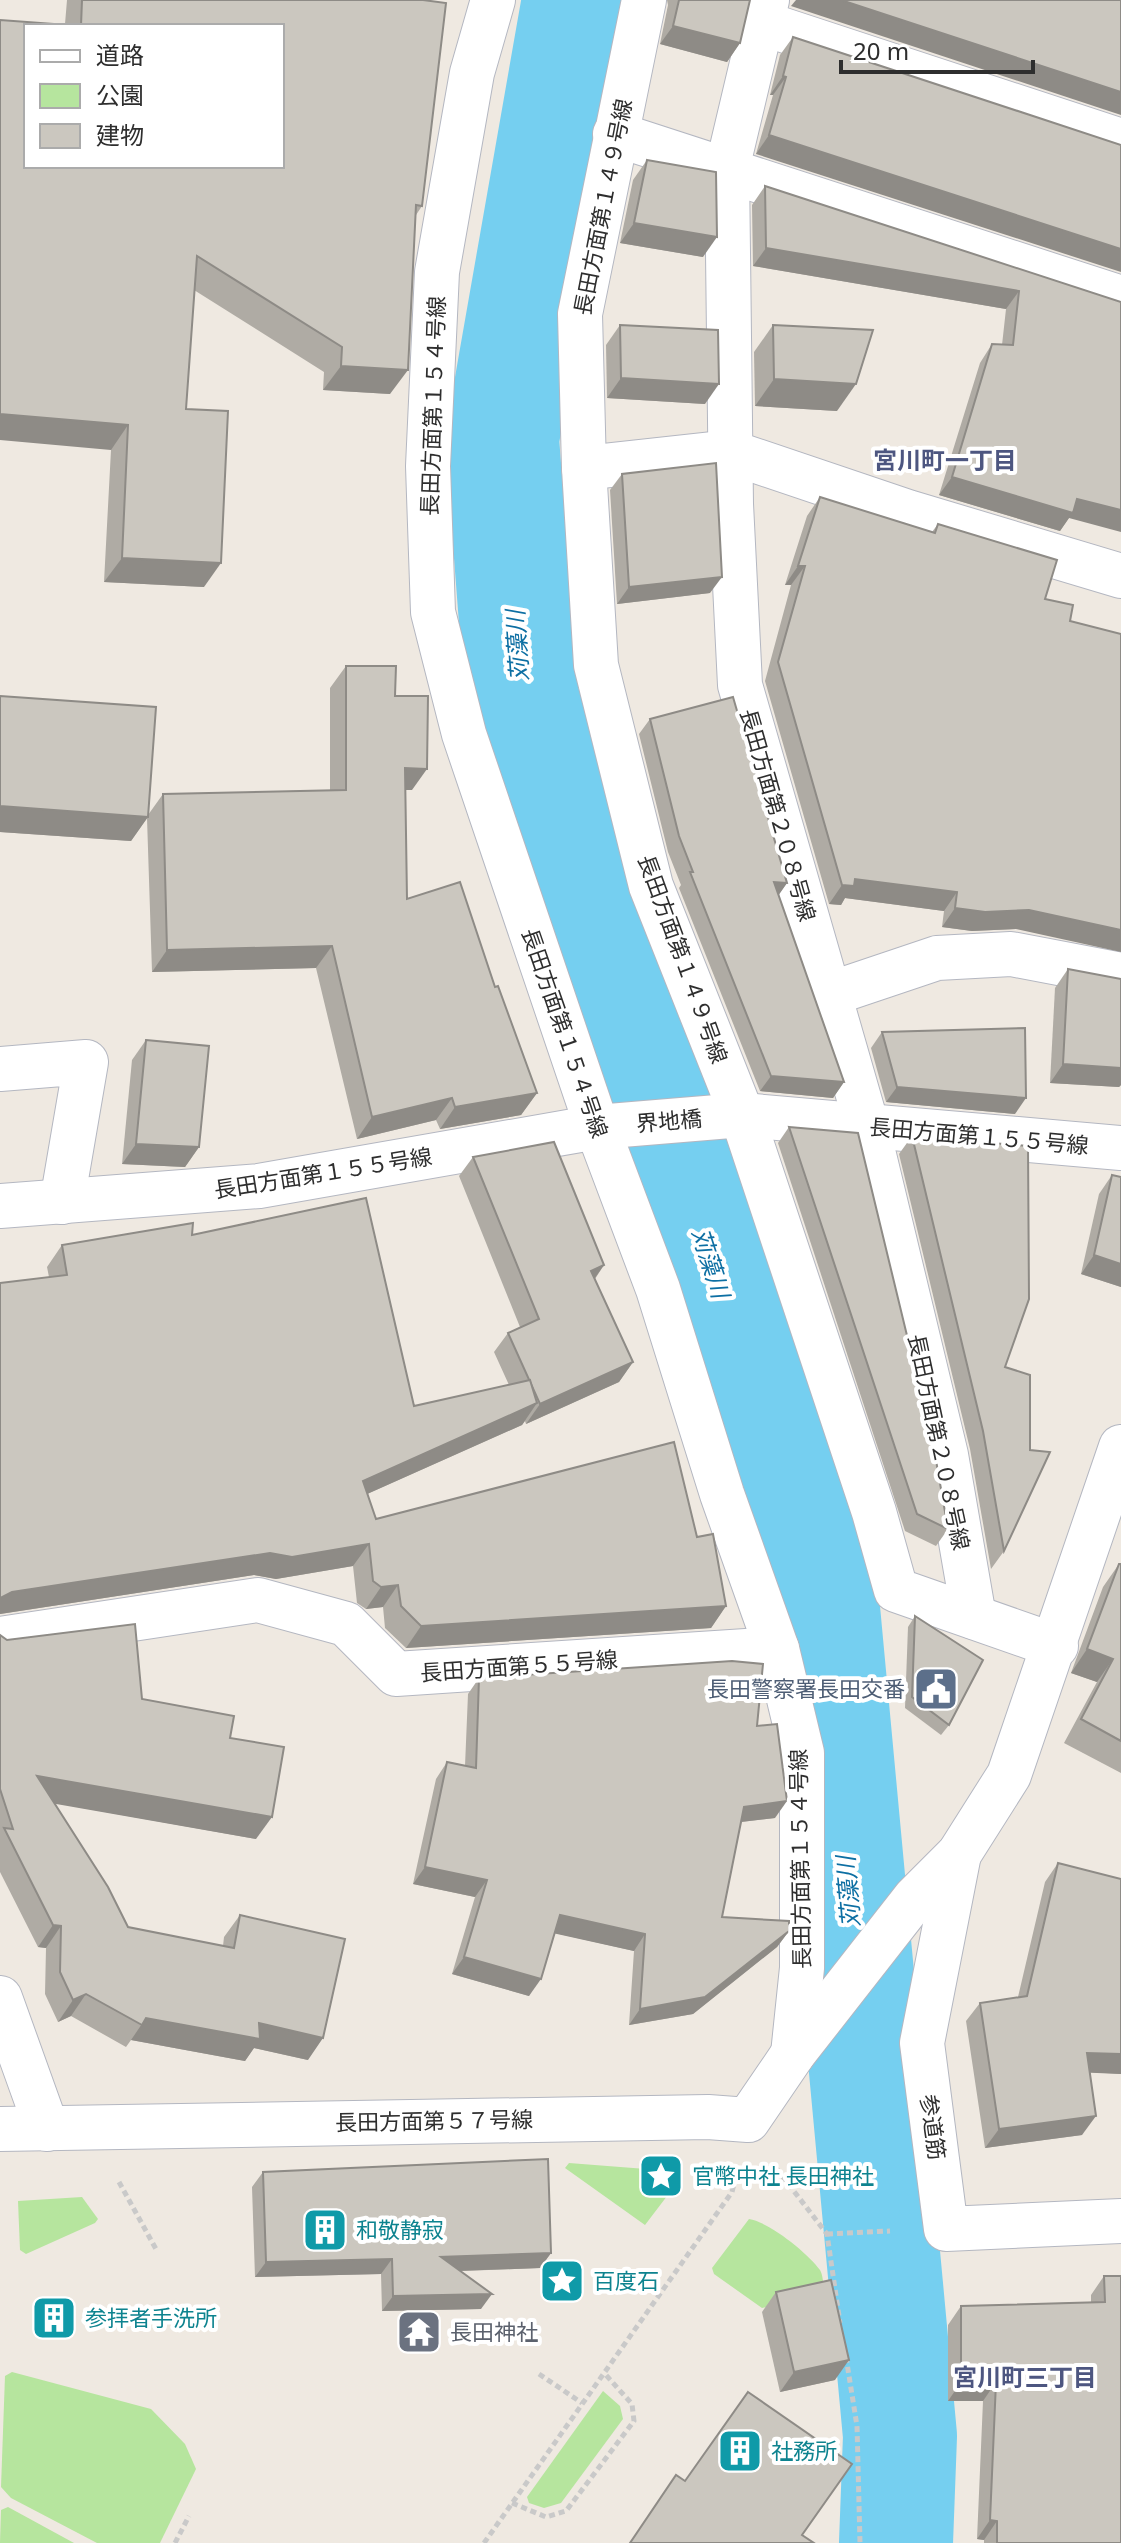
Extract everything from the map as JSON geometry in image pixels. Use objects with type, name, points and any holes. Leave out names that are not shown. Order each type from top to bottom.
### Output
[{"type":"street","name":"長田方面第１５４号線","points":[[493,0],[472,73],[437,272],[428,466],[433,612],[464,734],[597,1127],[658,1289],[722,1494],[777,1649],[802,1753],[802,1968],[806,2039]]},
{"type":"street","name":"長田方面第１４９号線","points":[[644,0],[580,314],[584,468],[596,665],[651,886],[742,1115],[874,1512],[896,1590],[1056,1646]]},
{"type":"street","points":[[765,11],[1121,141]]},
{"type":"street","name":"長田方面第２０８号線","points":[[765,11],[727,169],[730,452],[740,685],[867,1126],[946,1455],[974,1617]]},
{"type":"street","points":[[615,134],[1121,298]]},
{"type":"street","points":[[584,468],[730,452],[908,512],[1121,576]]},
{"type":"street","points":[[830,994],[937,958],[1011,954],[1121,975]]},
{"type":"street","points":[[0,1069],[86,1062],[62,1202]]},
{"type":"street","name":"界地橋","points":[[597,1127],[742,1115]]},
{"type":"street","name":"長田方面第１５５号線","points":[[742,1115],[1121,1148]]},
{"type":"street","name":"長田方面第１５５号線","points":[[0,1206],[259,1186],[597,1127]]},
{"type":"street","name":"参道筋","points":[[806,2039],[915,1898],[959,1854],[1009,1775],[1056,1646],[1121,1447]]},
{"type":"street","name":"長田方面第５５号線","points":[[0,1639],[258,1600],[346,1624],[396,1674],[777,1649]]},
{"type":"street","name":"参道筋","points":[[959,1854],[922,2043],[946,2229],[1121,2221]]},
{"type":"street","points":[[0,1998],[47,2129]]},
{"type":"street","points":[[748,2120],[806,2039]]},
{"type":"street","name":"長田方面第５７号線","points":[[0,2129],[708,2117],[748,2120]]},
{"type":"path","points":[[748,2120],[780,2176],[827,2234],[842,2333]]},
{"type":"path","points":[[484,2543],[732,2192]]},
{"type":"path","points":[[133,2209],[157,2251]]},
{"type":"path","points":[[827,2234],[895,2231]]},
{"type":"path","points":[[844,2348],[857,2426],[860,2543]]},
{"type":"path","points":[[539,2374],[582,2403]]},
{"type":"path","points":[[512,2503],[546,2517],[566,2511],[634,2421],[632,2404],[605,2374]]},
{"type":"path","points":[[175,2543],[189,2516]]},
{"type":"green space","points":[[655,2161],[680,2179],[645,2225],[565,2168],[569,2163],[646,2169]]},
{"type":"green space","points":[[82,2197],[98,2219],[95,2223],[26,2254],[20,2250],[18,2201]]},
{"type":"green space","points":[[749,2219],[777,2232],[814,2263],[823,2279],[824,2289],[819,2295],[762,2308],[714,2274],[712,2268]]},
{"type":"green space","points":[[12,2372],[151,2409],[185,2444],[196,2469],[160,2543],[97,2543],[11,2498],[1,2487],[5,2376]]},
{"type":"green space","points":[[603,2391],[620,2406],[623,2419],[561,2503],[544,2508],[529,2503],[527,2497]]},
{"type":"green space","points":[[8,2507],[74,2543],[0,2543],[1,2510]]},
{"type":"building","points":[[82,0],[423,0],[446,3],[422,206],[416,205],[408,370],[341,366],[342,347],[197,256],[186,409],[228,411],[221,563],[122,558],[128,425],[0,414],[0,20],[54,24],[24,24],[24,168],[284,168],[284,24],[81,24]]},
{"type":"building","points":[[679,0],[750,0],[740,43],[673,26]]},
{"type":"building","points":[[841,0],[1121,0],[1121,92]]},
{"type":"building","points":[[793,37],[1121,145],[1121,249],[769,135],[786,77],[783,76]]},
{"type":"building","points":[[647,160],[716,172],[717,237],[634,223]]},
{"type":"building","points":[[765,186],[1121,302],[1121,510],[1077,499],[1073,513],[952,477],[992,344],[1013,345],[1019,291],[766,248]]},
{"type":"building","points":[[620,325],[718,330],[719,384],[621,378]]},
{"type":"building","points":[[773,325],[873,330],[856,384],[774,379]]},
{"type":"building","points":[[716,463],[722,577],[629,587],[622,474]]},
{"type":"building","points":[[820,497],[935,533],[938,524],[1057,560],[1045,599],[1073,605],[1070,621],[1121,634],[1121,930],[1029,910],[985,912],[955,908],[957,892],[855,879],[854,886],[842,885],[778,662],[805,566],[798,566]]},
{"type":"building","points":[[346,666],[396,666],[395,696],[428,696],[427,769],[405,768],[407,899],[460,882],[495,987],[498,986],[537,1093],[455,1107],[452,1098],[372,1117],[332,946],[167,950],[163,794],[346,790]]},
{"type":"building","points":[[0,696],[156,707],[148,817],[0,806]]},
{"type":"building","points":[[733,697],[787,883],[774,882],[844,1082],[771,1076],[690,872],[693,872],[679,836],[650,719]]},
{"type":"building","points":[[1068,969],[1121,979],[1121,1068],[1063,1064]]},
{"type":"building","points":[[1025,1028],[1026,1098],[897,1087],[882,1032]]},
{"type":"building","points":[[146,1040],[209,1046],[199,1147],[136,1144]]},
{"type":"building","points":[[789,1127],[858,1133],[933,1443],[948,1529],[917,1514]]},
{"type":"building","points":[[912,1136],[1028,1146],[1029,1299],[1005,1367],[1030,1375],[1030,1450],[1050,1452],[1004,1551],[983,1431]]},
{"type":"building","points":[[554,1142],[604,1265],[591,1271],[633,1362],[540,1404],[508,1333],[539,1319],[473,1157]]},
{"type":"building","points":[[1112,1175],[1121,1177],[1121,1264],[1094,1255]]},
{"type":"building","points":[[366,1198],[414,1406],[530,1380],[537,1403],[363,1481],[376,1519],[674,1442],[697,1537],[713,1534],[726,1606],[421,1626],[401,1606],[398,1585],[381,1587],[373,1581],[369,1544],[292,1557],[270,1553],[12,1592],[0,1598],[0,1283],[67,1275],[62,1245],[193,1223],[192,1235]]},
{"type":"building","points":[[1119,1564],[1121,1741],[1081,1719],[1113,1659],[1087,1649]]},
{"type":"building","name":"長田警察署長田交番","points":[[915,1616],[983,1660],[949,1725],[912,1697]]},
{"type":"building","points":[[135,1624],[142,1699],[234,1716],[230,1738],[284,1747],[272,1817],[37,1776],[108,1887],[128,1927],[234,1948],[240,1915],[345,1939],[323,2038],[259,2023],[260,2039],[146,2018],[142,2025],[86,1994],[73,2000],[60,1972],[61,1926],[53,1925],[4,1828],[13,1829],[0,1789],[0,1635],[7,1640]]},
{"type":"building","points":[[732,1661],[763,1664],[757,1726],[777,1724],[787,1801],[744,1807],[722,1917],[789,1921],[789,1931],[705,1997],[640,2009],[645,1934],[560,1915],[541,1979],[464,1957],[487,1880],[425,1867],[447,1762],[476,1768],[479,1678]]},
{"type":"building","points":[[1058,1863],[1121,1879],[1121,2054],[1087,2053],[1096,2116],[999,2129],[980,2003],[1027,1996]]},
{"type":"building","points":[[548,2159],[551,2253],[441,2257],[492,2294],[393,2296],[392,2259],[266,2262],[263,2172]]},
{"type":"building","points":[[1104,2276],[1121,2276],[1121,2543],[997,2543],[997,2521],[990,2520],[996,2382],[961,2382],[961,2306],[1105,2302]]},
{"type":"building","points":[[831,2280],[849,2360],[794,2372],[776,2292]]},
{"type":"building","name":"社務所","points":[[748,2392],[852,2464],[802,2535],[814,2543],[630,2543],[676,2475],[685,2481]]},
{"type":"waterway","name":"苅藻川","points":[[579,0],[502,439],[522,699],[822,1598],[900,2436],[896,2543]]},
{"type":"place","name":"長田警察署長田交番","points":[[936,1689]]},
{"type":"place","name":"官幣中社 長田神社","points":[[661,2176]]},
{"type":"place","name":"和敬静寂","points":[[325,2230]]},
{"type":"place","name":"百度石","points":[[562,2281]]},
{"type":"place","name":"参拝者手洗所","points":[[54,2318]]},
{"type":"place","name":"長田神社","points":[[419,2332]]},
{"type":"place","name":"社務所","points":[[740,2451]]},
{"type":"district","name":"宮川町一丁目","points":[[945,461]]},
{"type":"district","name":"宮川町三丁目","points":[[1025,2378]]}]
